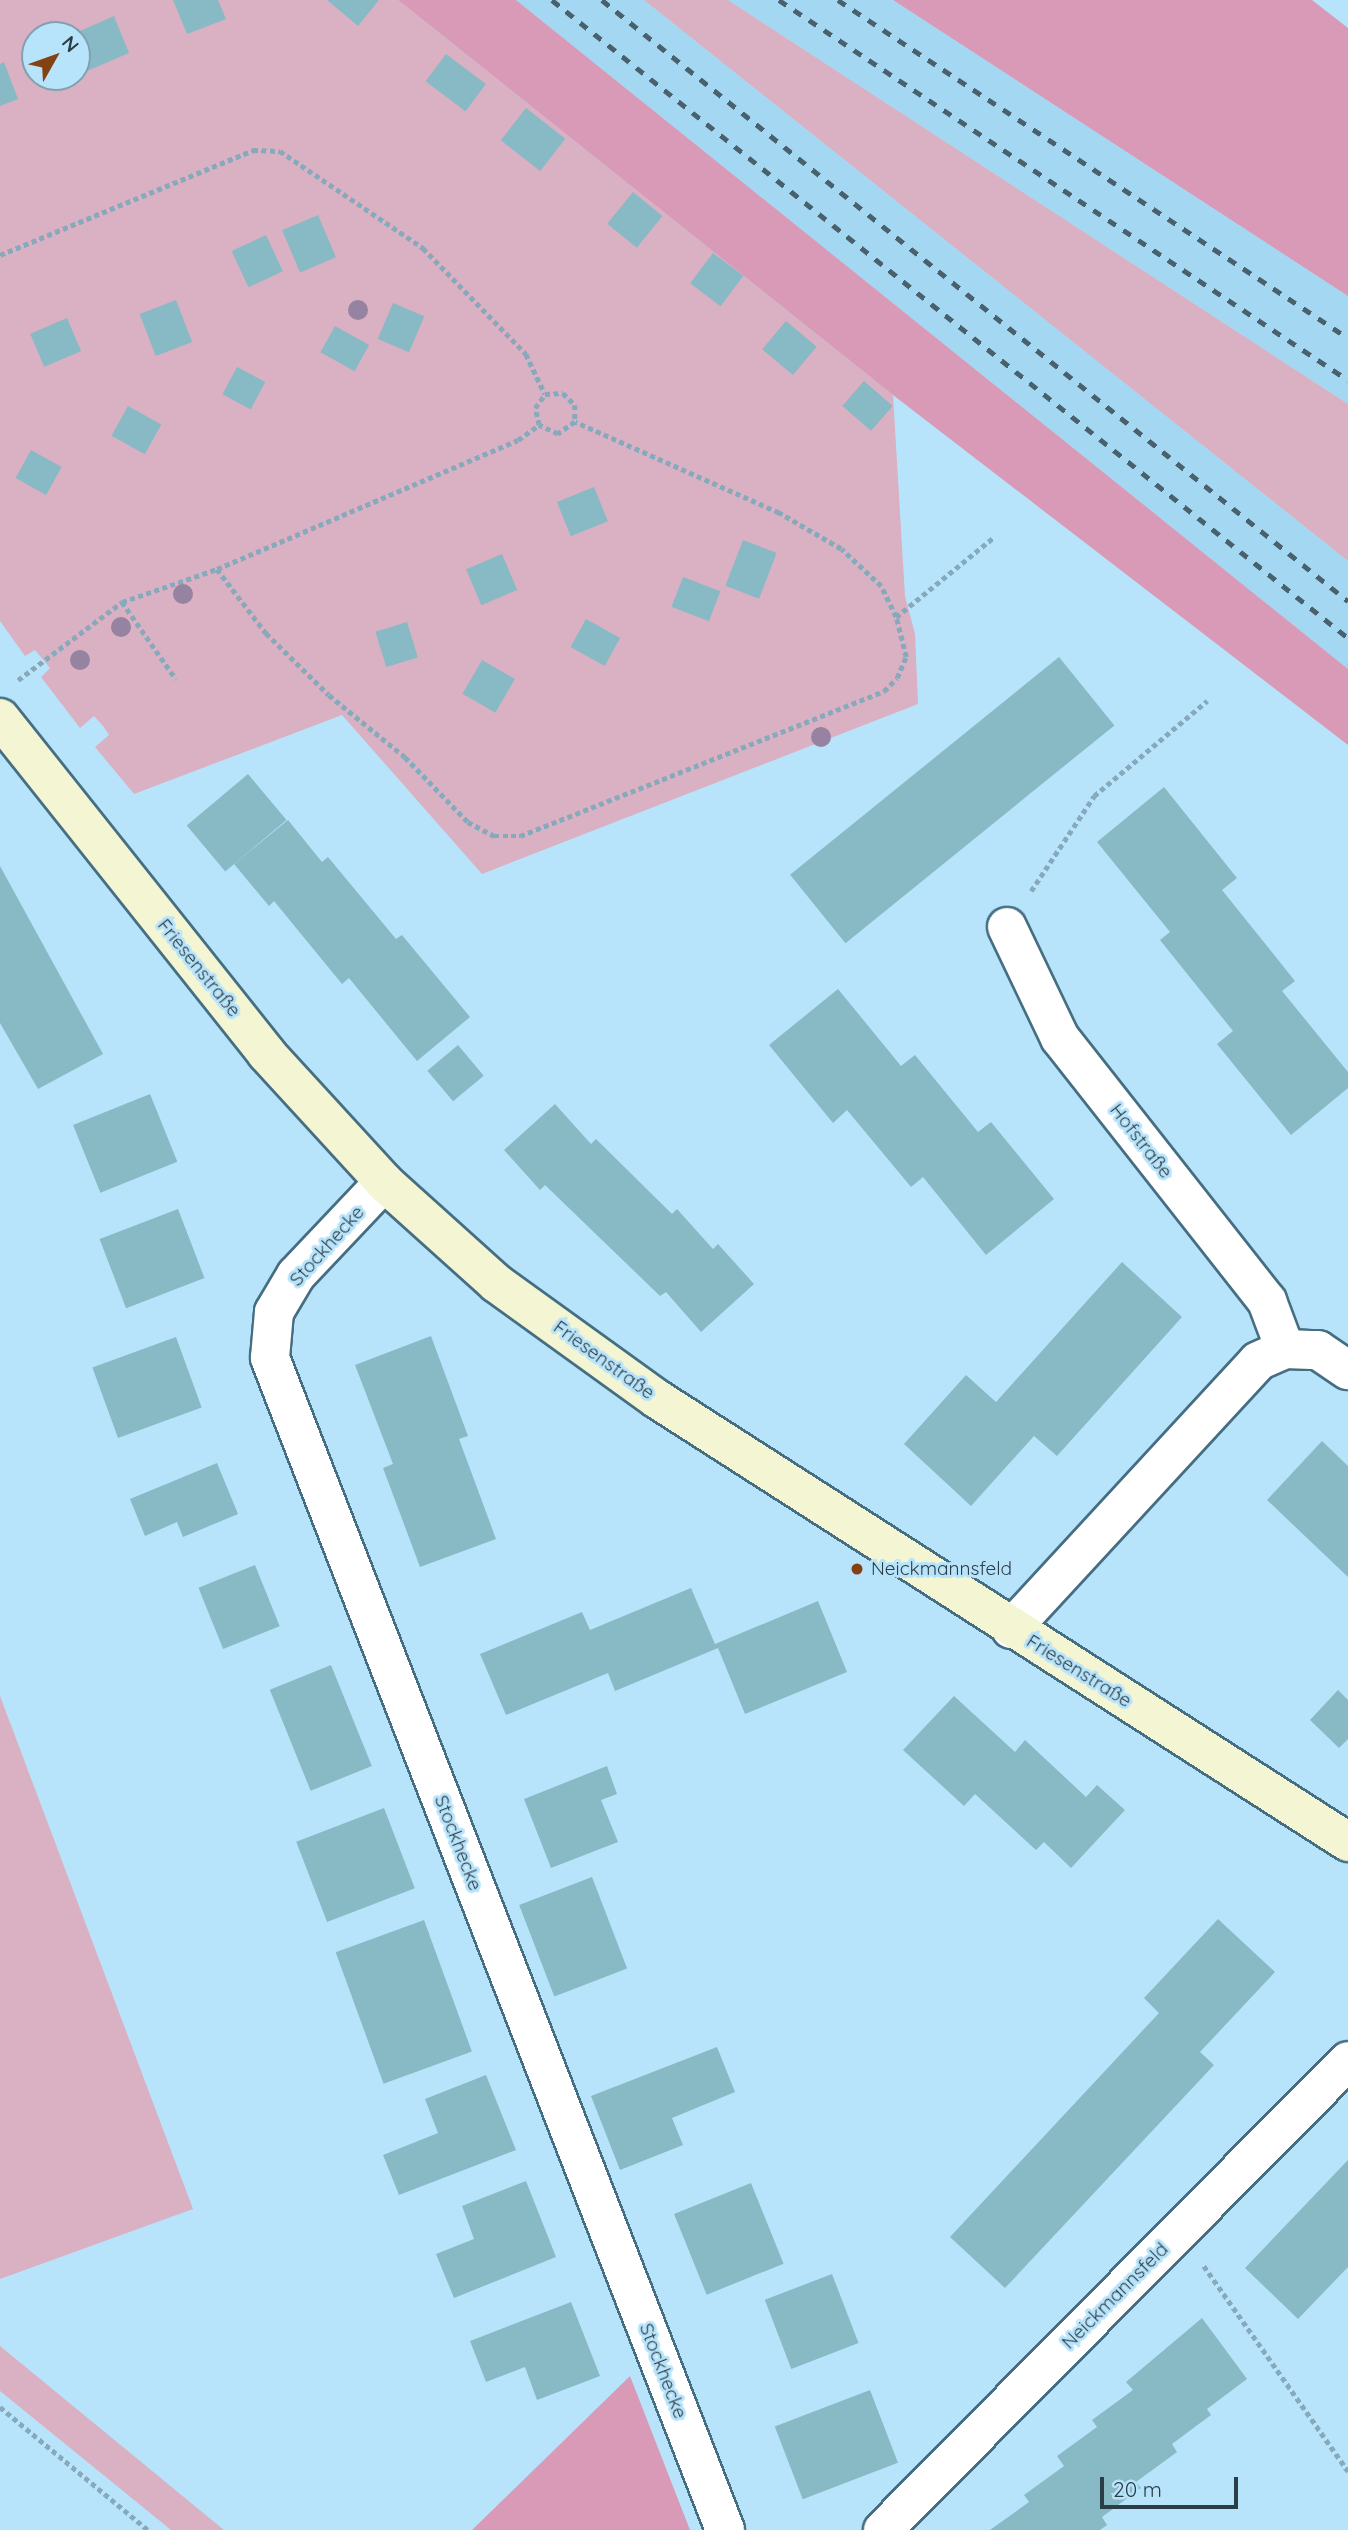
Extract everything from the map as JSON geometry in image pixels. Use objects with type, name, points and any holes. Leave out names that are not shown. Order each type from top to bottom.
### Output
[{"type":"street","name":"Friesenstraße","points":[[5,703],[266,1053],[384,1182],[496,1283],[657,1399],[1011,1629],[1348,1842]]},
{"type":"street","name":"Hofstraße","points":[[1007,927],[1060,1038],[1267,1301],[1285,1349]]},
{"type":"street","name":"Stockhecke","points":[[384,1182],[296,1275],[274,1312],[270,1358],[725,2530]]},
{"type":"street","points":[[1011,1629],[1258,1361],[1285,1349],[1318,1350],[1348,1370]]},
{"type":"street","name":"Neickmannsfeld","points":[[883,2530],[1348,2062]]},
{"type":"path","points":[[0,255],[253,150],[280,151],[423,248],[526,354],[545,394]]},
{"type":"path","points":[[545,394],[563,393],[575,405],[575,422]]},
{"type":"path","points":[[538,425],[535,408],[545,394]]},
{"type":"path","points":[[538,425],[558,434],[575,422]]},
{"type":"path","points":[[216,569],[266,633],[330,695],[405,757],[468,822],[494,836],[520,836],[884,691],[897,678],[906,657],[897,617],[881,586],[841,549],[779,513],[575,422]]},
{"type":"path","points":[[5,703],[122,602],[216,569],[518,440],[538,425]]},
{"type":"path","points":[[897,617],[994,537]]},
{"type":"path","points":[[122,602],[176,679]]},
{"type":"path","points":[[1007,927],[1094,796],[1207,701]]},
{"type":"path","points":[[1179,2231],[1348,2471]]},
{"type":"path","points":[[0,2407],[148,2530]]},
{"type":"shaded area","points":[[0,0],[398,0],[893,395],[905,596],[915,634],[918,704],[482,874],[342,715],[134,794],[95,747],[109,735],[103,726],[94,716],[80,728],[41,677],[50,668],[35,650],[25,656],[0,621]]},
{"type":"shaded area","points":[[398,0],[516,0],[1348,669],[1348,745],[893,395]]},
{"type":"shaded area","points":[[516,0],[644,0],[1348,561],[1348,669]]},
{"type":"shaded area","points":[[644,0],[728,0],[1348,404],[1348,561]]},
{"type":"shaded area","points":[[728,0],[893,0],[1348,296],[1348,404]]},
{"type":"shaded area","points":[[893,0],[1312,0],[1348,28],[1348,296]]},
{"type":"shaded area","points":[[0,1696],[193,2209],[0,2279]]},
{"type":"shaded area","points":[[0,2346],[224,2530],[171,2530],[0,2391]]},
{"type":"shaded area","points":[[630,2376],[690,2530],[472,2530]]},
{"type":"building","points":[[173,0],[218,0],[226,19],[187,34]]},
{"type":"building","points":[[327,0],[379,0],[358,26]]},
{"type":"building","points":[[114,16],[129,53],[91,69],[91,26]]},
{"type":"building","points":[[446,54],[486,84],[465,111],[426,81]]},
{"type":"building","points":[[4,62],[18,99],[0,106],[0,64]]},
{"type":"building","points":[[526,108],[565,139],[540,171],[501,140]]},
{"type":"building","points":[[633,192],[663,216],[637,248],[607,224]]},
{"type":"building","points":[[318,215],[336,257],[300,273],[282,230]]},
{"type":"building","points":[[266,235],[283,271],[248,287],[232,251]]},
{"type":"building","points":[[713,253],[743,276],[720,306],[690,283]]},
{"type":"building","points":[[176,300],[192,342],[156,356],[140,314]]},
{"type":"building","points":[[393,303],[424,316],[409,352],[378,339]]},
{"type":"building","points":[[67,318],[81,351],[44,367],[30,334]]},
{"type":"building","points":[[786,321],[817,347],[793,375],[762,349]]},
{"type":"building","points":[[335,326],[369,345],[355,371],[320,352]]},
{"type":"building","points":[[237,367],[265,382],[251,409],[222,394]]},
{"type":"building","points":[[864,381],[893,406],[871,431],[842,406]]},
{"type":"building","points":[[128,406],[161,424],[145,454],[112,436]]},
{"type":"building","points":[[31,450],[62,467],[46,495],[15,478]]},
{"type":"building","points":[[594,487],[608,521],[571,536],[557,502]]},
{"type":"building","points":[[743,540],[777,553],[759,599],[725,586]]},
{"type":"building","points":[[502,554],[517,590],[481,605],[466,569]]},
{"type":"building","points":[[683,577],[720,591],[709,621],[672,607]]},
{"type":"building","points":[[586,619],[620,638],[605,666],[570,647]]},
{"type":"building","points":[[407,622],[418,657],[386,667],[375,632]]},
{"type":"building","points":[[1059,657],[1114,725],[845,943],[790,875]]},
{"type":"building","points":[[482,660],[515,679],[495,713],[462,694]]},
{"type":"building","points":[[248,774],[287,820],[225,871],[187,825]]},
{"type":"building","points":[[1164,787],[1237,878],[1222,890],[1295,981],[1282,991],[1348,1072],[1348,1088],[1291,1135],[1217,1044],[1233,1031],[1160,940],[1170,932],[1097,842]]},
{"type":"building","points":[[288,820],[322,862],[328,857],[396,939],[402,935],[470,1017],[417,1061],[349,978],[342,984],[274,901],[269,906],[234,864]]},
{"type":"building","points":[[0,866],[103,1054],[38,1089],[0,1023]]},
{"type":"building","points":[[838,989],[901,1066],[915,1055],[978,1132],[991,1122],[1054,1199],[986,1255],[923,1177],[911,1187],[847,1110],[833,1123],[769,1045]]},
{"type":"building","points":[[458,1045],[484,1076],[453,1101],[427,1071]]},
{"type":"building","points":[[150,1094],[177,1162],[100,1193],[73,1125]]},
{"type":"building","points":[[555,1104],[591,1144],[596,1139],[672,1214],[677,1209],[713,1249],[718,1244],[754,1284],[701,1332],[666,1292],[660,1296],[545,1185],[540,1190],[504,1150]]},
{"type":"building","points":[[178,1209],[205,1278],[126,1308],[100,1239]]},
{"type":"building","points":[[1122,1262],[1182,1317],[1057,1456],[1034,1436],[971,1506],[904,1444],[966,1375],[996,1402]]},
{"type":"building","points":[[431,1336],[468,1436],[459,1439],[496,1539],[420,1567],[383,1468],[393,1464],[355,1365]]},
{"type":"building","points":[[176,1337],[202,1407],[118,1438],[92,1367]]},
{"type":"building","points":[[1322,1441],[1348,1466],[1348,1577],[1267,1500]]},
{"type":"building","points":[[217,1463],[238,1514],[183,1537],[177,1522],[145,1536],[130,1499]]},
{"type":"building","points":[[255,1565],[280,1626],[223,1649],[198,1588]]},
{"type":"building","points":[[691,1588],[715,1644],[818,1601],[847,1672],[745,1714],[718,1648],[615,1691],[608,1673],[506,1715],[480,1654],[582,1612],[590,1630]]},
{"type":"building","points":[[331,1665],[372,1766],[311,1791],[270,1690]]},
{"type":"building","points":[[1338,1690],[1348,1700],[1348,1739],[1339,1748],[1310,1720]]},
{"type":"building","points":[[954,1696],[1015,1752],[1025,1740],[1086,1797],[1097,1785],[1125,1810],[1071,1868],[1044,1842],[1036,1850],[975,1794],[964,1806],[903,1750]]},
{"type":"building","points":[[607,1766],[617,1794],[601,1800],[618,1842],[551,1868],[524,1799]]},
{"type":"building","points":[[384,1808],[415,1888],[327,1922],[296,1842]]},
{"type":"building","points":[[592,1877],[627,1968],[554,1996],[519,1905]]},
{"type":"building","points":[[1218,1919],[1275,1972],[1200,2052],[1214,2065],[1005,2288],[950,2237],[1159,2013],[1144,1998]]},
{"type":"building","points":[[424,1920],[472,2052],[384,2084],[336,1952]]},
{"type":"building","points":[[717,2047],[735,2092],[672,2118],[683,2145],[620,2170],[591,2096]]},
{"type":"building","points":[[486,2075],[516,2150],[399,2195],[383,2155],[438,2133],[425,2099]]},
{"type":"building","points":[[1348,2160],[1348,2267],[1298,2319],[1245,2268]]},
{"type":"building","points":[[526,2181],[556,2257],[454,2298],[436,2254],[474,2239],[462,2206]]},
{"type":"building","points":[[751,2183],[784,2264],[707,2295],[674,2214]]},
{"type":"building","points":[[832,2274],[859,2343],[791,2369],[765,2300]]},
{"type":"building","points":[[571,2302],[600,2376],[537,2400],[525,2367],[486,2382],[470,2341]]},
{"type":"building","points":[[1202,2318],[1247,2379],[1207,2409],[1211,2415],[1172,2444],[1177,2452],[1136,2482],[1141,2488],[1102,2517],[1107,2525],[1100,2530],[990,2530],[1029,2502],[1024,2495],[1064,2466],[1057,2456],[1097,2427],[1092,2420],[1133,2390],[1126,2382]]},
{"type":"building","points":[[870,2390],[898,2463],[803,2499],[775,2427]]},
{"type":"railway","points":[[552,0],[1348,638]]},
{"type":"railway","points":[[602,0],[1348,601]]},
{"type":"railway","points":[[779,0],[1348,380]]},
{"type":"railway","points":[[838,0],[1348,338]]},
{"type":"place","name":"Neickmannsfeld","points":[[857,1569]]}]
